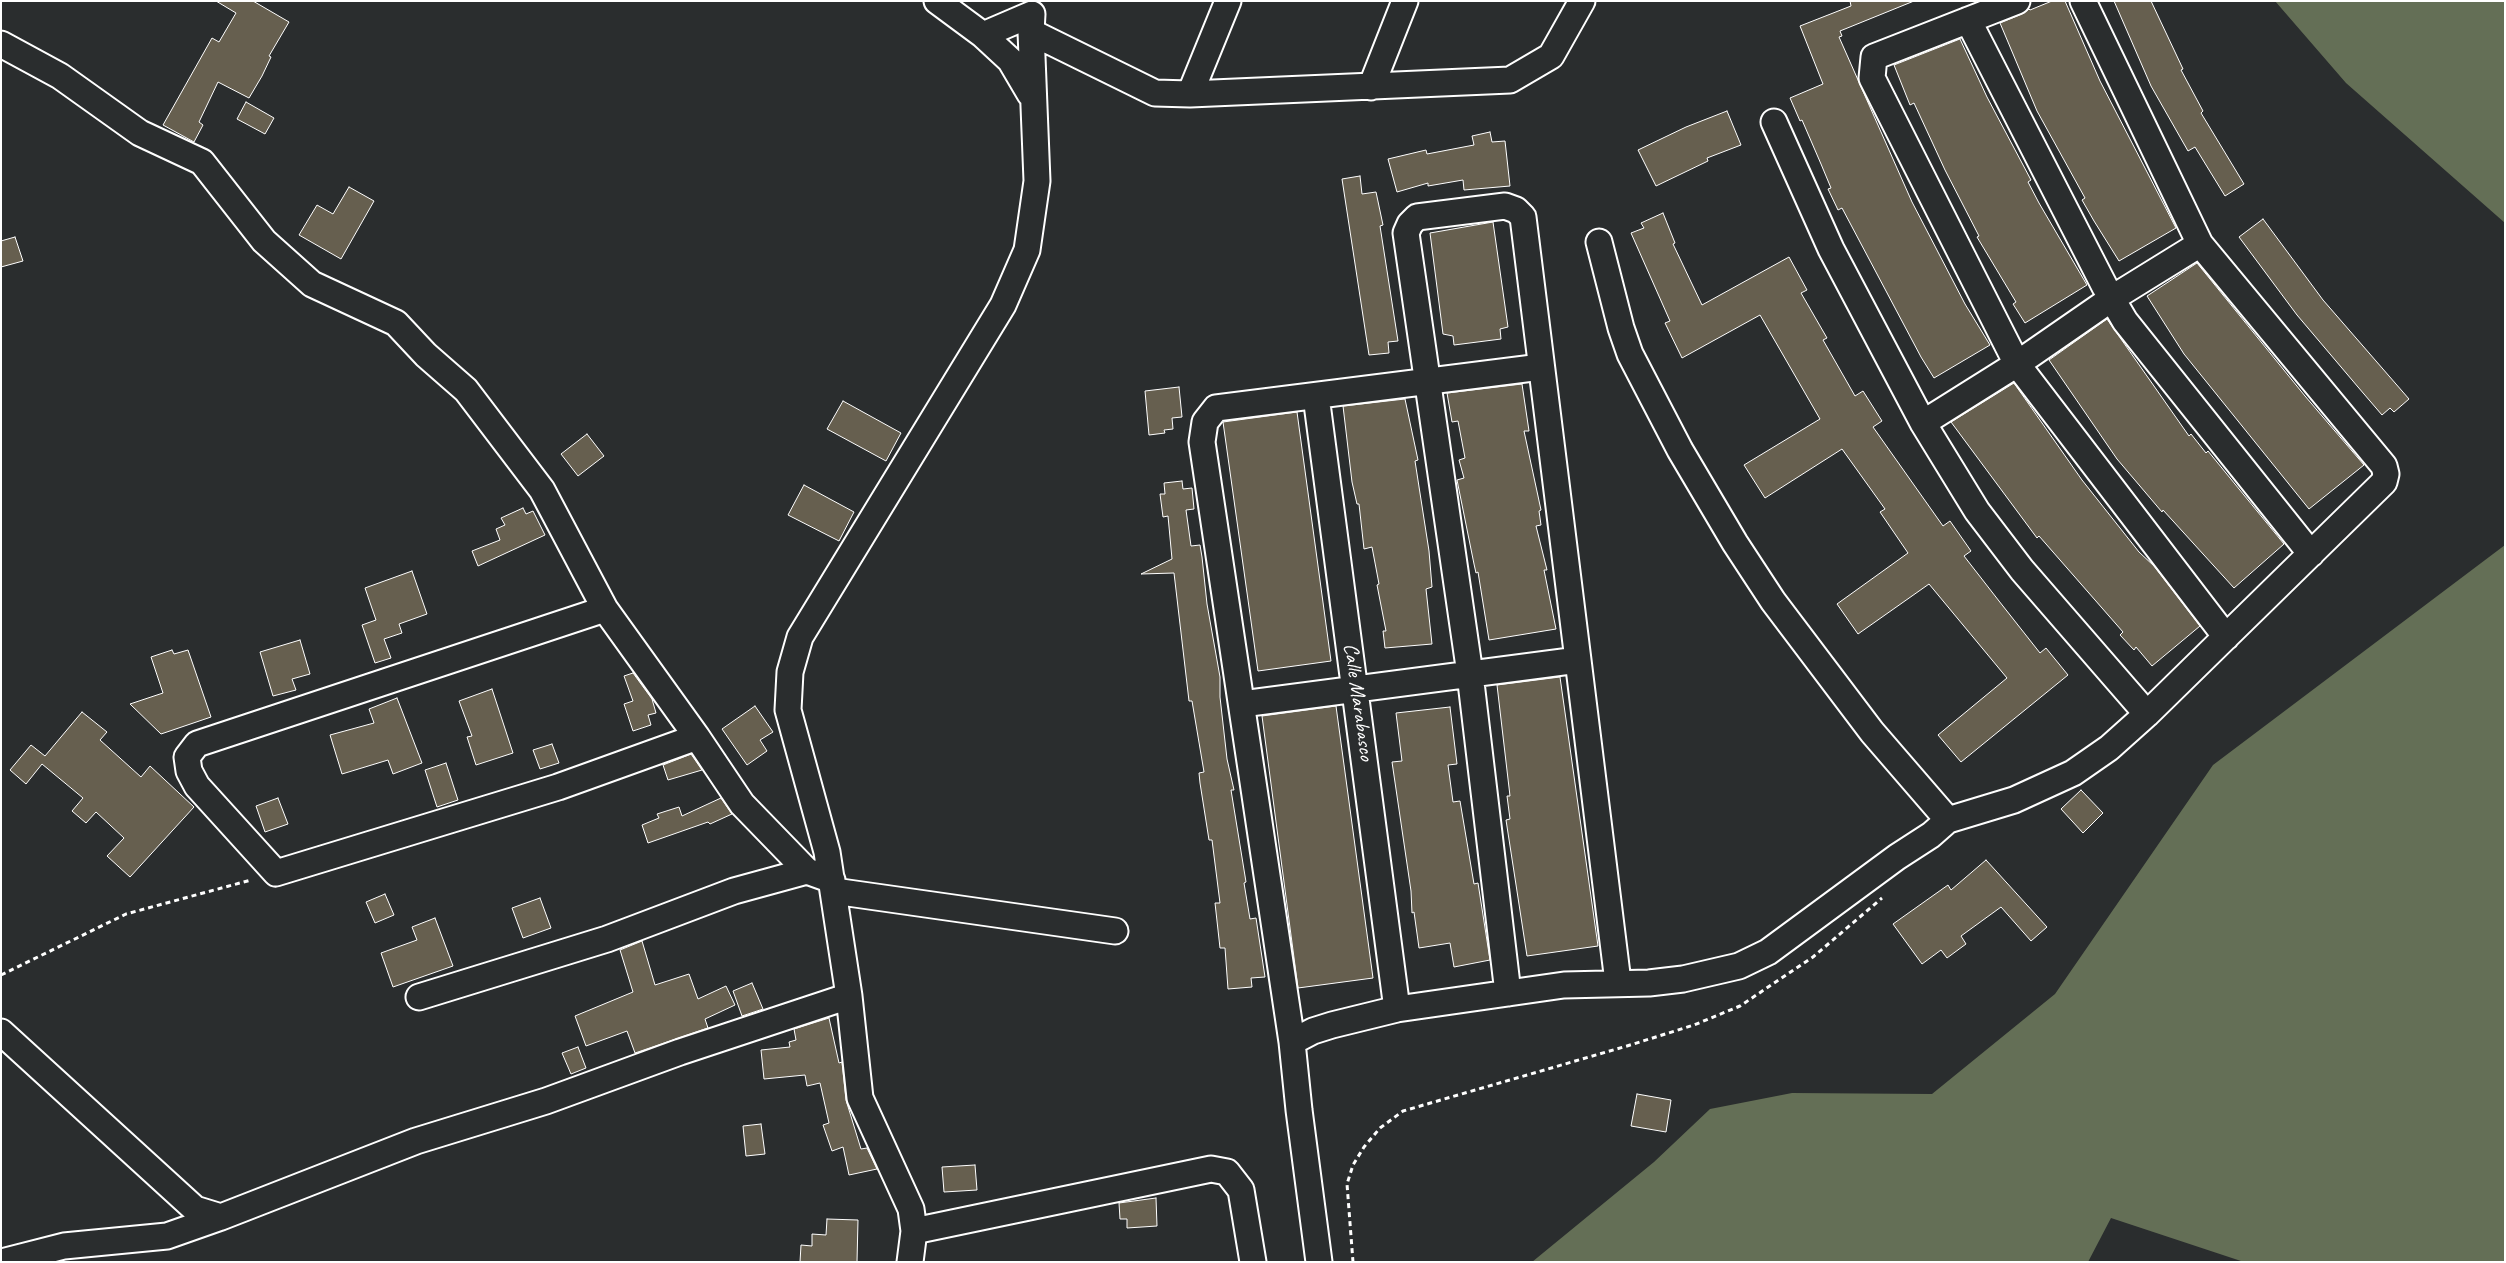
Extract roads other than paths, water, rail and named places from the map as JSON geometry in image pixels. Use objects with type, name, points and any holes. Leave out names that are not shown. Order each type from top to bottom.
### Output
[{"type":"street","points":[[936,1],[983,35],[1010,60],[1032,96]]},
{"type":"street","points":[[1190,94],[1228,1]]},
{"type":"street","points":[[1371,86],[1405,1]]},
{"type":"street","points":[[1033,16],[1155,93],[1190,94],[1510,80],[1551,56],[1582,1]]},
{"type":"street","points":[[2017,1],[1874,57],[1872,78],[2016,364],[2226,637]]},
{"type":"street","points":[[1292,1042],[1332,1025],[1397,1009],[1564,985],[1618,982],[1649,983],[1713,974],[1739,966],[1768,952],[1897,857],[1931,835],[1948,820],[2014,800],[2073,773],[2109,748],[2147,714],[2384,482],[2386,474],[2384,466],[2200,244],[2083,1]]},
{"type":"street","points":[[983,35],[1033,16]]},
{"type":"street","points":[[910,1262],[914,1231],[911,1209],[860,1098],[849,996],[828,852],[788,710],[790,672],[800,637],[1004,305],[1027,250],[1037,181],[1032,96],[1033,16]]},
{"type":"street","points":[[1968,20],[2111,299],[2125,321],[2311,554]]},
{"type":"street","points":[[1,44],[60,76],[140,133],[202,162],[264,241],[312,284],[396,322],[426,355],[466,390],[542,490],[605,609],[697,737],[742,804],[806,871],[833,885],[1114,931]]},
{"type":"street","points":[[1774,122],[1831,249],[1923,423],[1982,519],[2022,570],[2147,714]]},
{"type":"street","points":[[1508,993],[1470,674],[1406,234],[1410,224],[1417,217],[1505,206],[1516,210],[1523,217],[1618,982]]},
{"type":"street","points":[[1599,242],[1621,328],[1630,354],[1680,450],[1735,543],[1773,600],[1866,724],[1948,820]]},
{"type":"street","points":[[1923,423],[2016,364],[2111,299],[2200,244]]},
{"type":"street","points":[[1319,1262],[1292,1042],[1202,442],[1205,422],[1216,408],[1542,367]]},
{"type":"street","name":"Calle Marabasco","points":[[1316,396],[1397,1009]]},
{"type":"street","points":[[605,609],[196,744],[187,757],[189,771],[197,786],[276,873],[558,787],[697,737]]},
{"type":"street","points":[[1242,704],[1578,660]]},
{"type":"street","points":[[419,997],[608,939],[734,891],[806,871]]},
{"type":"street","points":[[2,1262],[64,1246],[167,1236],[416,1141],[546,1101],[680,1052],[849,996]]},
{"type":"street","points":[[1,1032],[195,1209],[221,1217]]},
{"type":"street","points":[[914,1231],[1211,1169],[1227,1172],[1241,1190],[1253,1262]]}]
